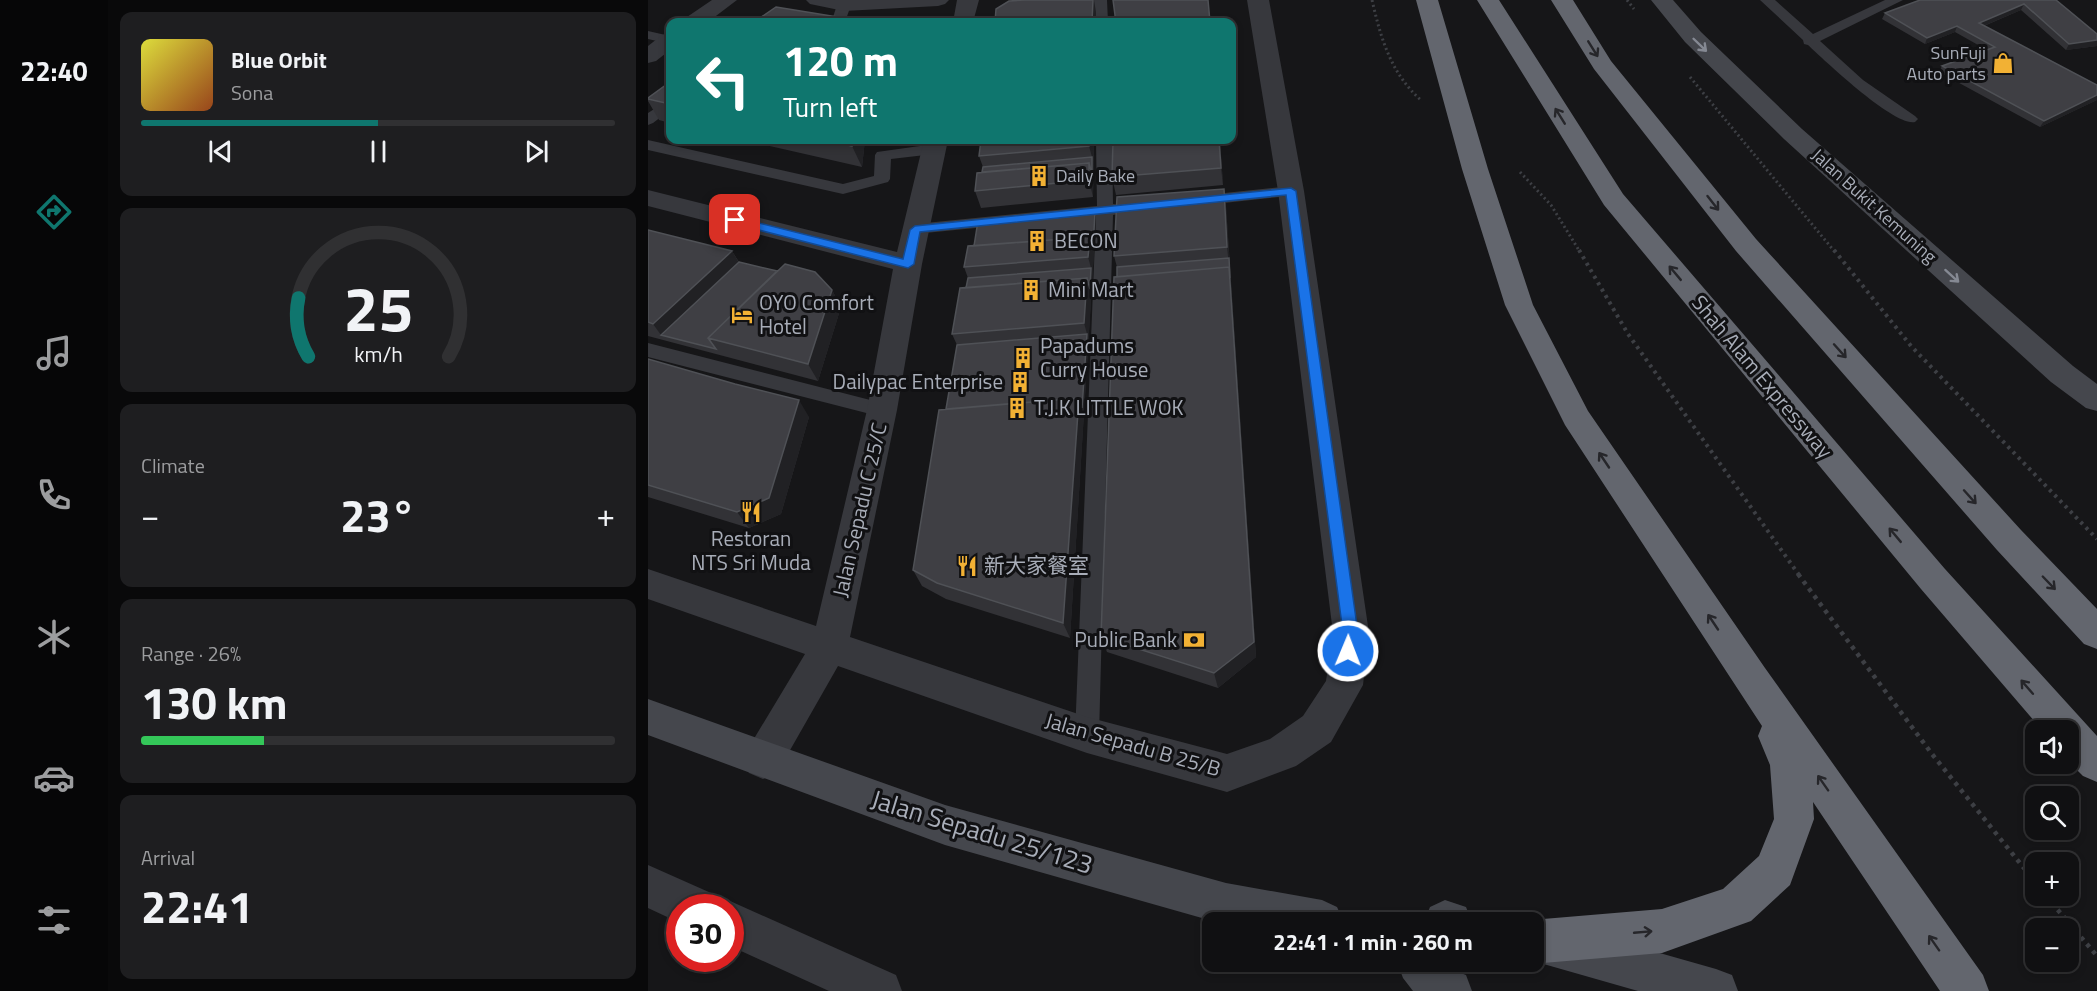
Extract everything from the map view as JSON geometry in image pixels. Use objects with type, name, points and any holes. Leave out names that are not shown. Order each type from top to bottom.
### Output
[{"type":"highway","points":[[1426,0],[1475,169],[1519,305],[1576,417],[1752,680],[1967,991]]},
{"type":"highway","name":"Shah Alam Expressway","points":[[1488,0],[1613,200],[1933,579],[2056,720]]},
{"type":"highway","points":[[1562,0],[1602,64],[1746,245],[2009,540],[2097,633]]},
{"type":"highway","points":[[1544,940],[1662,931],[1736,906],[1775,870],[1794,819],[1790,765],[1752,680]]},
{"type":"highway","name":"Shah Alam Expressway","points":[[2079,744],[2097,763]]},
{"type":"main road","name":"Jalan Bukit Kemuning","points":[[1662,0],[1693,38],[1794,134],[2062,374],[2097,400]]},
{"type":"main road","name":"Jalan Sepadu 25/123","points":[[648,717],[945,825],[1226,904],[1269,912]]},
{"type":"main road","points":[[1544,942],[1716,991]]},
{"type":"main road","points":[[1427,972],[1439,988],[1450,991]]},
{"type":"street","points":[[701,18],[726,0]]},
{"type":"street","points":[[817,0],[840,17],[938,0]]},
{"type":"street","points":[[964,18],[968,0]]},
{"type":"street","name":"Jalan Sepadu B 25/B","points":[[648,584],[1087,735],[1227,773],[1282,753],[1317,729],[1344,685],[1351,633],[1291,191],[1258,0]]},
{"type":"street","points":[[648,56],[666,43]]},
{"type":"street","name":"Jalan Sepadu C 25/C","points":[[763,760],[829,648],[882,411],[908,264],[935,144]]},
{"type":"street","points":[[648,198],[908,264]]},
{"type":"street","points":[[648,886],[666,894]]},
{"type":"street","points":[[744,929],[880,991]]},
{"type":"lane","points":[[1100,0],[1101,18]]},
{"type":"lane","points":[[1767,0],[1858,83],[1910,119]]},
{"type":"lane","points":[[1809,40],[1896,0]]},
{"type":"lane","points":[[779,18],[792,15],[840,17]]},
{"type":"lane","points":[[648,35],[666,39]]},
{"type":"lane","points":[[648,120],[666,106]]},
{"type":"lane","points":[[648,145],[843,189],[882,179],[884,147],[935,144]]},
{"type":"lane","points":[[1087,735],[1105,210],[1104,144]]},
{"type":"lane","points":[[1175,203],[1291,191]]},
{"type":"lane","points":[[915,230],[1128,208]]},
{"type":"lane","points":[[648,350],[882,411]]},
{"type":"path","points":[[1372,0],[1381,36],[1392,66],[1402,83],[1430,107]]},
{"type":"path","points":[[1627,0],[1634,9]]},
{"type":"path","points":[[1685,72],[1780,184],[1911,346],[2097,539]]},
{"type":"path","points":[[1520,172],[1549,203],[1566,227],[1631,340],[1877,682],[2025,870]]},
{"type":"path","points":[[2054,906],[2097,956]]},
{"type":"building","points":[[1093,0],[1092,18],[995,18],[996,9],[1009,1]]},
{"type":"building","points":[[1113,0],[1208,0],[1210,18],[1115,18]]},
{"type":"building","name":"SunFuji Auto parts","points":[[1920,0],[2056,0],[2097,34],[2097,40],[2069,44],[2024,4],[1979,23],[2097,85],[2097,95],[2044,121],[1942,66],[1995,47],[1957,26],[1927,38],[1885,13]]},
{"type":"building","points":[[776,7],[844,18],[760,18]]},
{"type":"building","points":[[666,85],[666,103],[648,98]]},
{"type":"building","points":[[980,144],[1089,144],[1089,146],[979,156]]},
{"type":"building","points":[[1113,144],[1219,144],[1221,168],[1112,177]]},
{"type":"building","points":[[1092,157],[1092,174],[1089,163],[982,172],[983,167]]},
{"type":"building","name":"Daily Bake","points":[[1089,163],[1089,180],[975,191],[977,173]]},
{"type":"building","points":[[1224,189],[1227,247],[1114,256],[1117,197]]},
{"type":"building","points":[[1095,212],[1093,248],[1090,237],[974,246],[978,221]]},
{"type":"building","points":[[648,230],[732,251],[653,324],[648,322]]},
{"type":"building","points":[[1090,237],[1088,257],[964,267],[968,246]]},
{"type":"building","points":[[1229,258],[1230,278],[1229,267],[1117,277],[1117,267]]},
{"type":"building","points":[[739,262],[777,271],[708,338],[716,349],[661,335]]},
{"type":"building","points":[[785,264],[815,272],[832,290],[808,364],[708,338]]},
{"type":"building","points":[[1229,267],[1254,642],[1214,673],[1101,637],[1114,277]]},
{"type":"building","points":[[1091,268],[1090,289],[1087,278],[966,288],[968,278]]},
{"type":"building","points":[[1087,278],[1084,323],[952,334],[960,288]]},
{"type":"building","points":[[1087,334],[1082,408],[1079,398],[946,409],[957,345]]},
{"type":"building","points":[[648,359],[799,400],[769,498],[737,512],[648,485]]},
{"type":"building","points":[[1079,398],[1063,623],[937,583],[913,570],[939,410]]},
{"type":"place","name":"SunFuji Auto parts","points":[[2003,63]]},
{"type":"place","name":"Daily Bake","points":[[1039,176]]},
{"type":"place","name":"BECON","points":[[1037,241]]},
{"type":"place","name":"Mini Mart","points":[[1031,290]]},
{"type":"place","name":"OYO Comfort Hotel","points":[[742,315]]},
{"type":"place","name":"Papadums Curry House","points":[[1023,358]]},
{"type":"place","name":"Dailypac Enterprise","points":[[1020,382]]},
{"type":"place","name":"T.J.K LITTLE WOK","points":[[1017,408]]},
{"type":"place","name":"Restoran NTS Sri Muda","points":[[751,512]]},
{"type":"place","name":"新大家餐室","points":[[967,566]]},
{"type":"place","name":"Public Bank","points":[[1194,640]]},
{"type":"route","points":[[735,220],[908,264],[915,230],[1291,191],[1351,633],[1348,651]]}]
